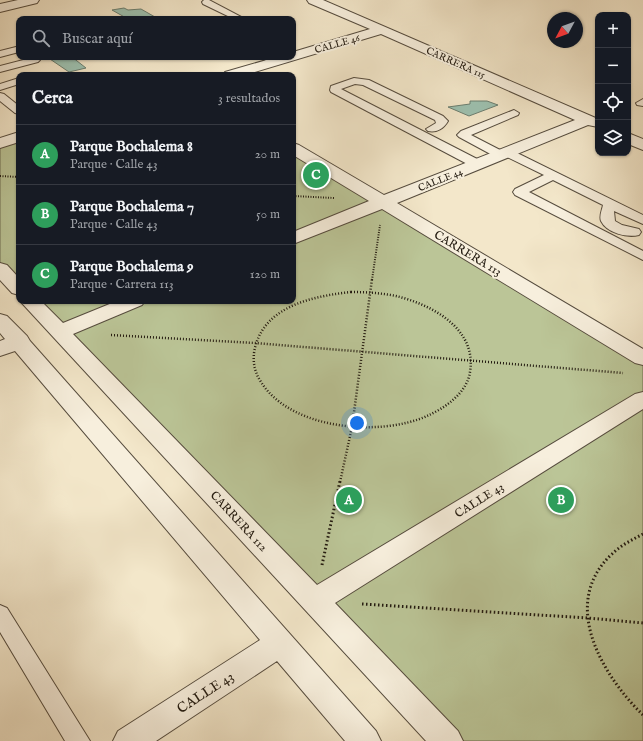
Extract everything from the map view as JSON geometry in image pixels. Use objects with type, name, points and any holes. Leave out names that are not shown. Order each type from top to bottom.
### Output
[{"type":"street","points":[[0,8],[33,0]]},
{"type":"street","name":"CARRERA 115","points":[[313,0],[593,122]]},
{"type":"street","name":"CALLE 46","points":[[296,56],[382,30]]},
{"type":"street","name":"CALLE 46","points":[[237,72],[267,60]]},
{"type":"street","name":"CALLE 44","points":[[296,237],[477,164],[593,122]]},
{"type":"street","points":[[0,143],[16,138]]},
{"type":"street","points":[[631,139],[643,145]]},
{"type":"street","name":"CARRERA 113","points":[[296,150],[643,358]]},
{"type":"street","points":[[0,269],[16,286]]},
{"type":"street","name":"CARRERA 112","points":[[33,304],[447,741]]},
{"type":"street","points":[[59,332],[128,304]]},
{"type":"street","points":[[0,320],[10,345],[281,642],[365,741]]},
{"type":"street","name":"CALLE 43","points":[[315,601],[643,399]]},
{"type":"street","name":"CALLE 43","points":[[129,741],[281,642]]},
{"type":"lane","points":[[206,2],[235,16]]},
{"type":"lane","points":[[0,54],[16,50]]},
{"type":"lane","points":[[0,69],[35,60]]},
{"type":"lane","points":[[432,129],[440,125],[442,121],[365,82],[354,80],[335,88],[335,90],[477,164]]},
{"type":"lane","points":[[0,87],[16,82]]},
{"type":"lane","points":[[0,96],[16,106]]},
{"type":"lane","points":[[514,113],[463,135],[643,220]]},
{"type":"lane","points":[[552,176],[519,192],[643,256]]},
{"type":"lane","points":[[610,204],[607,218],[609,223],[617,228],[634,232]]},
{"type":"lane","points":[[2,621],[78,741]]},
{"type":"path","points":[[0,176],[16,177]]},
{"type":"path","points":[[383,202],[352,427],[315,601],[588,618],[643,624]]},
{"type":"path","points":[[295,304],[270,320],[261,331],[255,343],[253,359],[256,374],[266,390],[281,403],[301,415],[319,421],[352,427],[376,428],[399,425],[420,419],[439,410],[453,400],[464,388],[470,375],[472,361],[468,344],[458,328],[441,314],[420,303],[371,292],[332,294],[296,304]]},
{"type":"path","points":[[106,334],[255,343],[628,374]]},
{"type":"path","points":[[643,534],[623,544],[608,558],[596,575],[589,596],[588,618],[594,648],[610,679],[643,715]]},
{"type":"shaded area","points":[[124,8],[128,10],[141,9],[153,16],[123,16],[112,10]]},
{"type":"shaded area","points":[[51,60],[76,60],[86,68],[69,72]]},
{"type":"shaded area","points":[[470,101],[487,101],[498,105],[469,116],[448,107],[470,104]]},
{"type":"shaded area","points":[[16,138],[16,286],[0,269],[0,143]]},
{"type":"shaded area","points":[[296,150],[643,358],[643,741],[447,741],[33,304],[296,304]]},
{"type":"place","name":"Parque Bochalema 9","points":[[316,175]]},
{"type":"place","name":"Parque Bochalema 8","points":[[349,500]]},
{"type":"place","name":"Parque Bochalema 7","points":[[561,500]]}]
